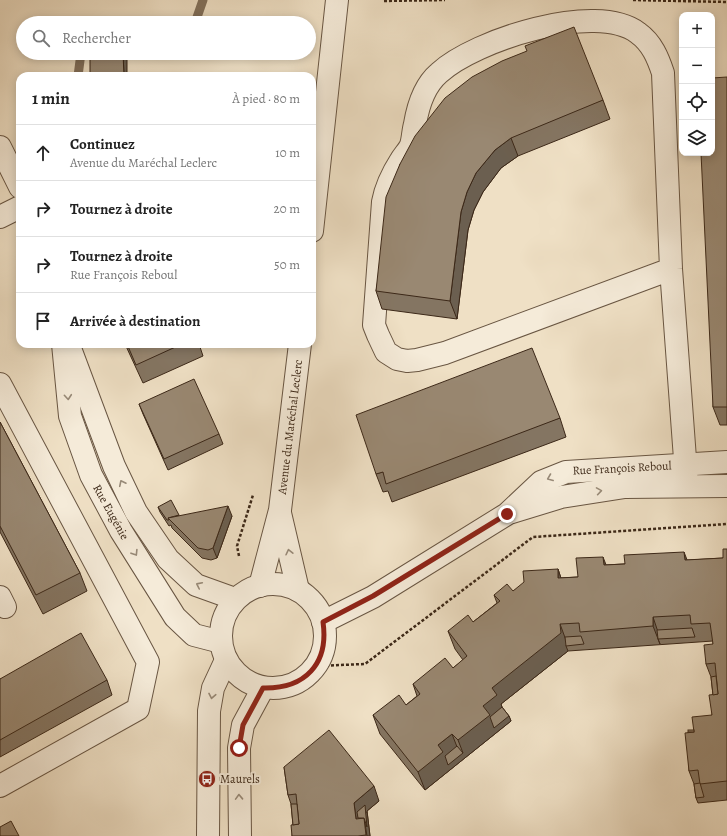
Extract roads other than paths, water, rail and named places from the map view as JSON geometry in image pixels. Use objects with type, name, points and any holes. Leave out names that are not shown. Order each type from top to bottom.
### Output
[{"type":"street","points":[[316,194],[337,0]]},
{"type":"street","points":[[672,270],[445,353],[407,361],[397,359],[386,352],[374,325],[383,202],[387,183],[411,145],[420,104],[432,80],[439,73],[477,49],[499,40],[563,23],[587,21],[623,24],[638,32],[657,55],[663,73],[672,270],[686,486]]},
{"type":"street","points":[[0,147],[16,179]]},
{"type":"street","points":[[0,217],[16,209]]},
{"type":"street","name":"Rue Eugénie","points":[[63,348],[70,416],[91,475],[121,530],[175,616],[194,635],[223,651]]},
{"type":"street","name":"Rue Eugénie","points":[[70,348],[114,466],[140,518],[168,559],[196,585],[235,600]]},
{"type":"street","name":"Avenue du Maréchal Leclerc","points":[[260,586],[280,510],[300,348]]},
{"type":"street","points":[[0,384],[148,662],[138,709],[0,786]]},
{"type":"street","name":"Rue François Reboul","points":[[323,622],[373,596],[507,514],[541,482],[566,472],[727,462]]},
{"type":"street","name":"Rue François Reboul","points":[[507,514],[561,497],[625,487],[727,486]]},
{"type":"street","name":"Avenue du Maréchal Leclerc","points":[[280,510],[298,590]]},
{"type":"street","points":[[208,836],[209,711],[213,688],[223,651],[223,619],[235,600],[243,592],[260,586],[281,584],[298,590],[308,598],[317,609],[323,622],[325,637],[322,652],[316,666],[306,677],[292,684],[278,688],[263,688],[248,682],[236,673],[223,651]]},
{"type":"street","points":[[240,836],[239,748],[243,725],[263,688]]},
{"type":"waterway","points":[[197,16],[203,0]]},
{"type":"waterway","points":[[79,72],[80,60]]},
{"type":"place","name":"Maurels","points":[[207,779]]}]
